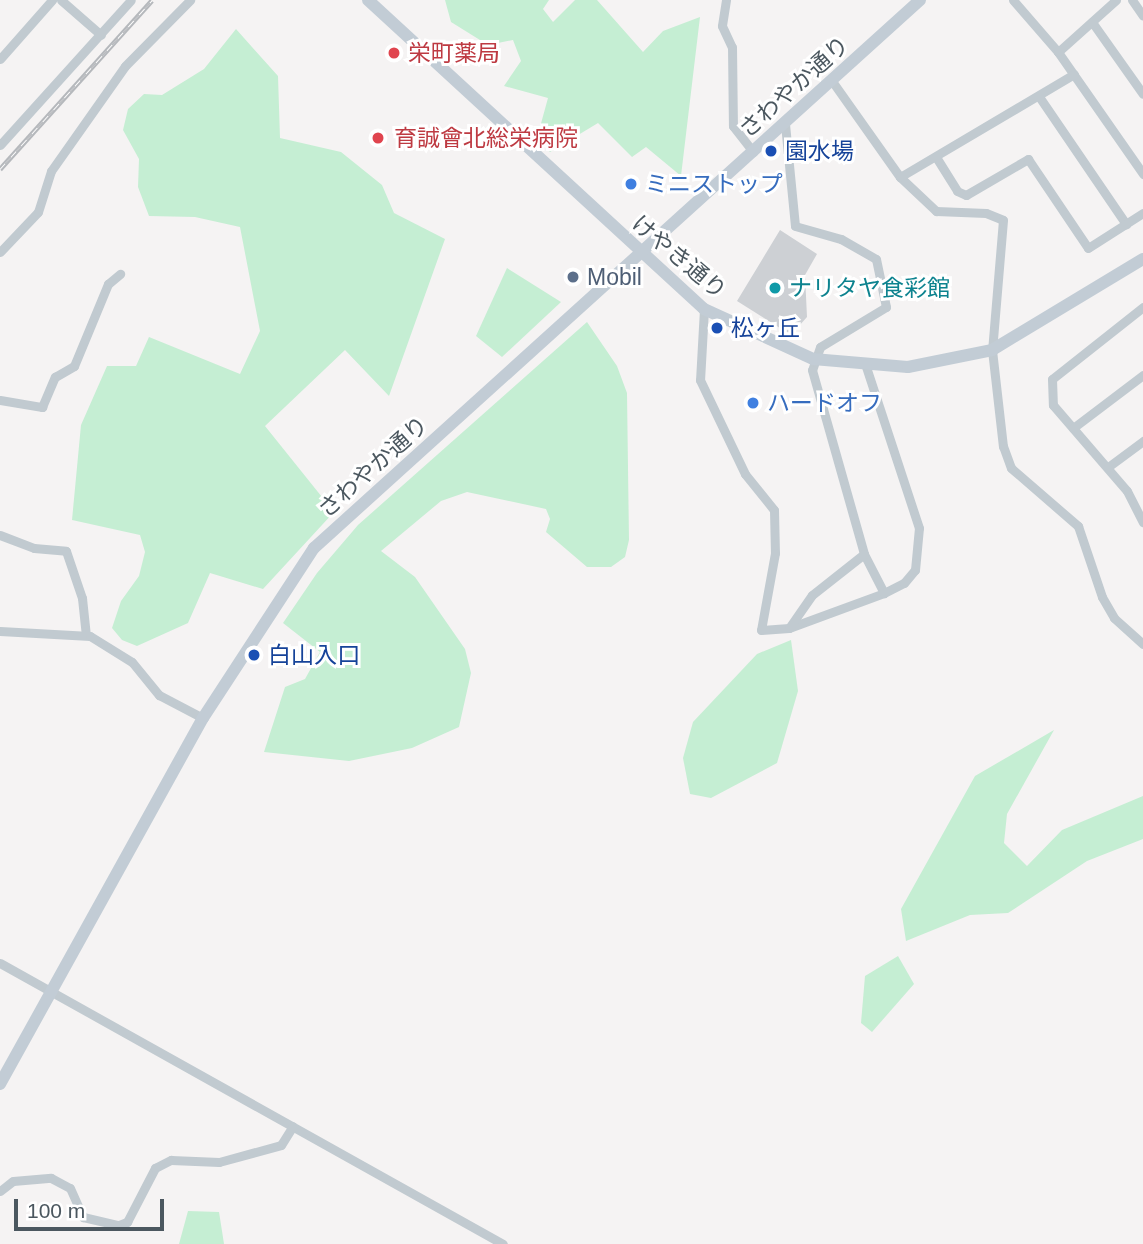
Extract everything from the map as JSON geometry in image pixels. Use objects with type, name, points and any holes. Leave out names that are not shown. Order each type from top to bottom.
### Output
[{"type":"street","points":[[0,59],[52,0]]},
{"type":"street","points":[[61,0],[101,35]]},
{"type":"street","points":[[0,145],[131,0]]},
{"type":"street","points":[[0,252],[38,212],[51,171],[117,77],[190,0]]},
{"type":"street","name":"けやき通り","points":[[368,0],[640,254],[704,309],[813,359],[866,367],[908,367],[992,349],[1143,259]]},
{"type":"street","points":[[726,0],[722,26],[732,47],[733,126],[752,152]]},
{"type":"street","name":"さわやか通り","points":[[0,1084],[203,718],[314,548],[920,0]]},
{"type":"street","points":[[1013,0],[1058,52],[1143,174]]},
{"type":"street","points":[[1058,52],[1116,0]]},
{"type":"street","points":[[1132,0],[1143,16]]},
{"type":"street","points":[[1092,22],[1143,94]]},
{"type":"street","points":[[900,177],[1040,98],[1074,74]]},
{"type":"street","points":[[832,81],[900,177],[936,211],[986,213],[1003,220],[992,349],[1001,435],[1011,468],[1078,526],[1102,597],[1114,618],[1143,644]]},
{"type":"street","points":[[1040,98],[1126,224]]},
{"type":"street","points":[[785,124],[795,226],[870,252],[886,307],[820,347],[813,359],[814,386],[864,554],[884,593]]},
{"type":"street","points":[[936,157],[957,191],[966,195],[1028,159],[1088,248],[1143,213]]},
{"type":"street","points":[[0,400],[43,407],[55,377],[74,366],[107,284],[120,274]]},
{"type":"street","points":[[1143,307],[1052,379],[1053,405],[1108,467],[1140,510],[1143,522]]},
{"type":"street","points":[[704,309],[700,380],[745,474],[774,510],[775,553],[761,630],[789,628],[884,593],[904,583],[915,569],[920,540],[866,367]]},
{"type":"street","points":[[1073,428],[1143,375]]},
{"type":"street","points":[[1108,467],[1143,441]]},
{"type":"street","points":[[0,535],[34,548],[66,551],[82,598],[86,635]]},
{"type":"street","points":[[789,628],[813,595],[864,554]]},
{"type":"street","points":[[0,631],[86,635],[132,662],[159,695],[203,718]]},
{"type":"street","points":[[0,963],[503,1244]]},
{"type":"street","points":[[0,1191],[13,1181],[51,1178],[70,1188],[83,1217],[119,1225],[127,1222],[155,1168],[171,1160],[219,1162],[281,1145],[293,1126]]},
{"type":"green space","points":[[445,0],[549,0],[543,9],[553,22],[575,0],[597,0],[643,52],[663,31],[700,17],[681,176],[646,147],[632,157],[598,123],[550,152],[537,138],[548,98],[504,86],[521,61],[513,40],[488,45],[451,22]]},
{"type":"green space","points":[[236,29],[278,76],[280,138],[341,152],[382,185],[394,213],[445,239],[389,396],[345,350],[265,426],[334,512],[263,589],[210,573],[188,623],[137,646],[122,640],[112,628],[121,601],[139,576],[145,552],[140,535],[72,520],[81,425],[107,366],[136,366],[149,337],[240,374],[260,331],[240,227],[195,217],[149,216],[138,187],[139,159],[123,130],[128,109],[144,94],[162,95],[204,69]]},
{"type":"green space","points":[[507,268],[561,302],[502,357],[476,336]]},
{"type":"green space","points":[[587,322],[617,366],[627,393],[629,540],[625,557],[611,567],[587,567],[546,532],[550,519],[546,509],[467,492],[441,501],[381,551],[415,577],[465,649],[471,673],[459,727],[412,748],[349,761],[264,752],[285,687],[305,679],[320,652],[283,623],[317,573],[358,525]]},
{"type":"green space","points":[[791,640],[798,691],[777,763],[711,798],[690,794],[683,758],[693,722],[757,654]]},
{"type":"green space","points":[[1054,730],[1007,814],[1004,843],[1027,866],[1062,830],[1143,796],[1143,839],[1087,861],[1008,913],[970,915],[906,941],[901,909],[975,776]]},
{"type":"green space","points":[[898,956],[914,984],[872,1032],[861,1023],[865,976]]},
{"type":"green space","points":[[188,1211],[219,1212],[224,1244],[179,1244]]},
{"type":"building","name":"ナリタヤ食彩館","points":[[780,230],[817,254],[805,275],[807,317],[791,335],[737,301]]},
{"type":"railway","points":[[0,169],[152,0]]},
{"type":"place","name":"栄町薬局","points":[[394,53]]},
{"type":"place","name":"育誠會北総栄病院","points":[[378,138]]},
{"type":"place","name":"園水場","points":[[771,151]]},
{"type":"place","name":"ミニストップ","points":[[631,184]]},
{"type":"place","name":"Mobil","points":[[573,277]]},
{"type":"place","name":"ナリタヤ食彩館","points":[[775,288]]},
{"type":"place","name":"松ヶ丘","points":[[717,328]]},
{"type":"place","name":"ハードオフ","points":[[753,403]]},
{"type":"place","name":"白山入口","points":[[254,655]]}]
